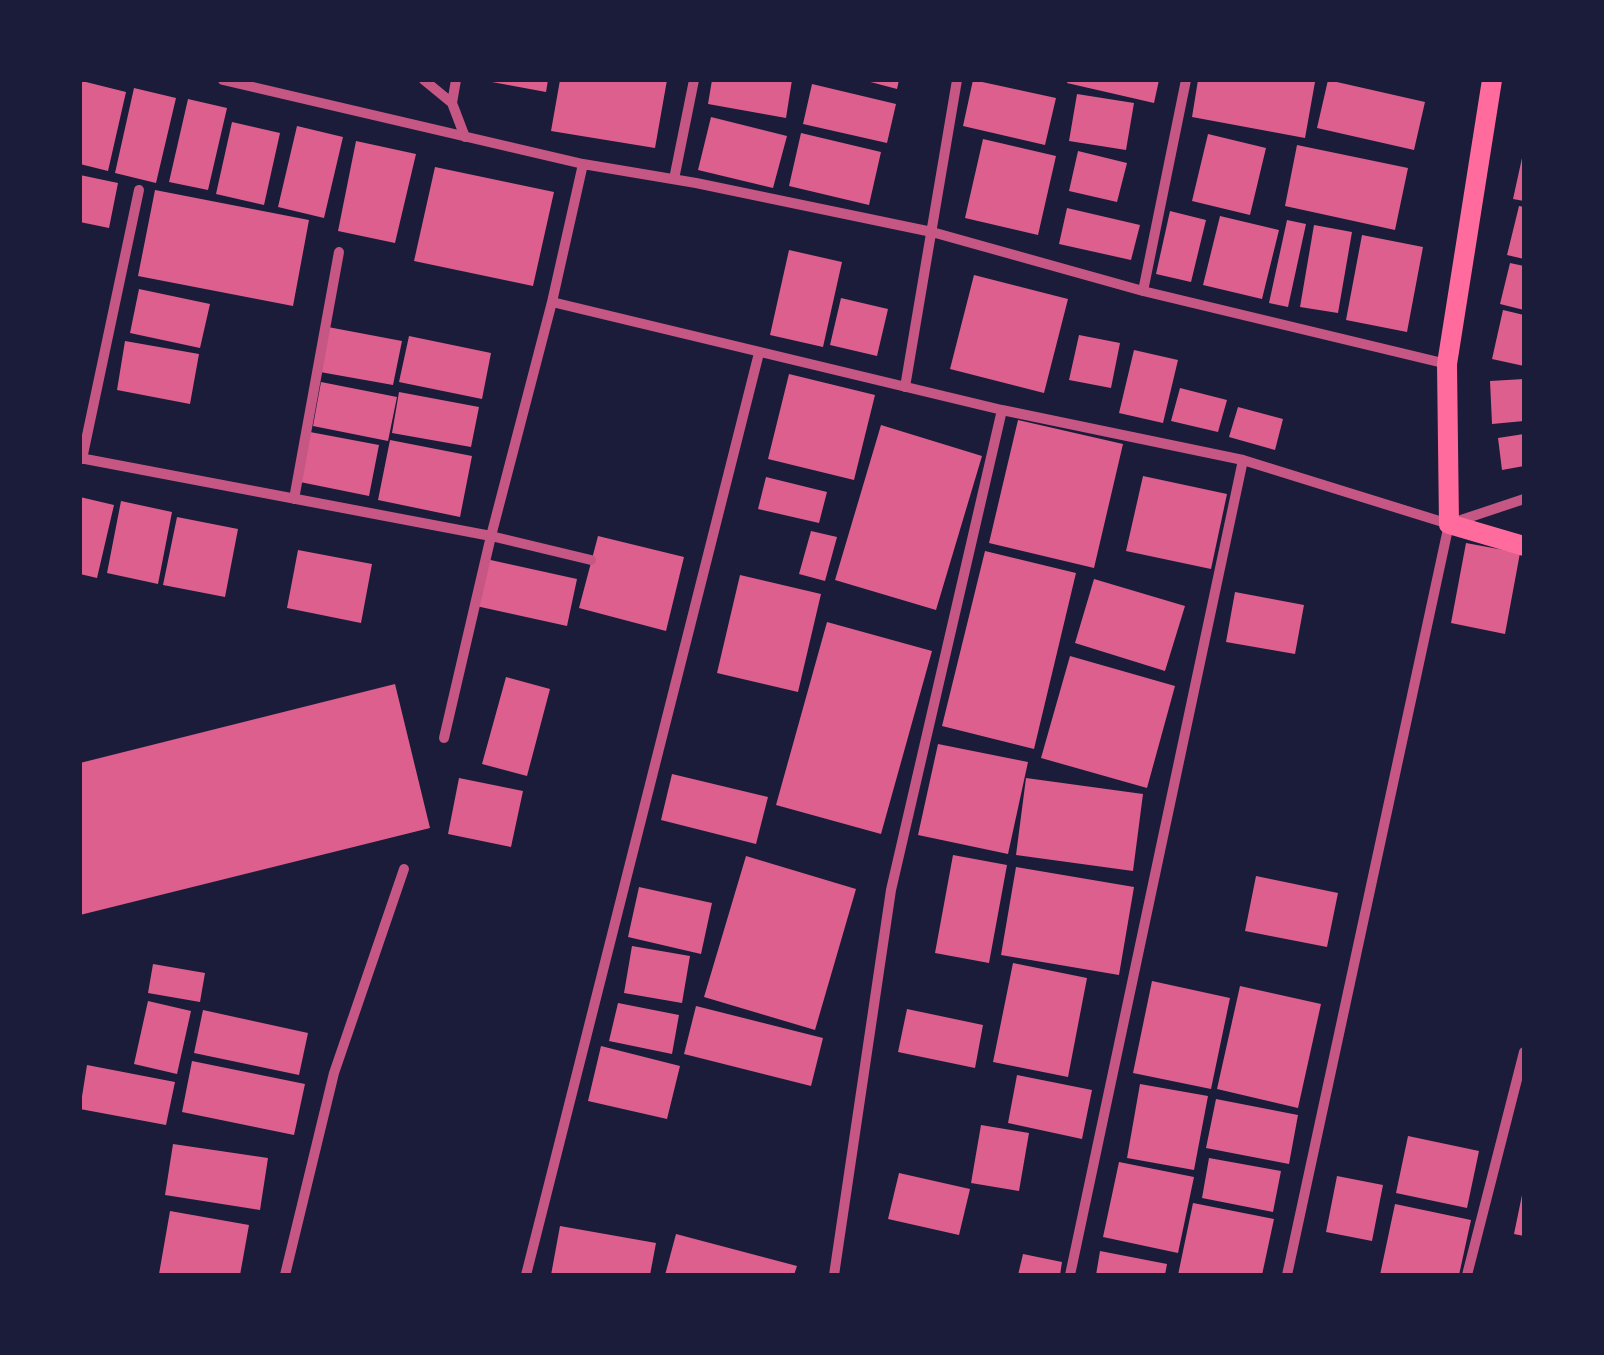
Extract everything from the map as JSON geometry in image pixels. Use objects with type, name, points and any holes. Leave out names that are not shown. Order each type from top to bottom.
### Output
[{"type":"main road","points":[[1492,80],[1447,364],[1448,524],[1524,546]]},
{"type":"street","points":[[223,80],[583,164],[932,232],[1144,291],[1447,364]]},
{"type":"street","points":[[424,80],[452,103],[466,137]]},
{"type":"street","points":[[452,103],[456,80]]},
{"type":"street","points":[[674,179],[694,80]]},
{"type":"street","points":[[905,387],[957,80]]},
{"type":"street","points":[[1144,291],[1186,80]]},
{"type":"street","points":[[444,738],[583,164]]},
{"type":"street","points":[[139,190],[81,458],[491,536],[592,560]]},
{"type":"street","points":[[294,498],[340,252]]},
{"type":"street","points":[[552,302],[1002,410],[1243,460],[1448,524],[1524,499]]},
{"type":"street","points":[[526,1275],[759,354]]},
{"type":"street","points":[[834,1275],[891,890],[1002,410]]},
{"type":"street","points":[[1070,1275],[1243,460]]},
{"type":"street","points":[[1286,1275],[1448,524]]},
{"type":"street","points":[[285,1275],[334,1073],[404,870]]},
{"type":"street","points":[[1467,1275],[1524,1052]]},
{"type":"building","points":[[492,80],[548,80],[546,92]]},
{"type":"building","points":[[560,80],[667,80],[655,148],[551,131]]},
{"type":"building","points":[[712,80],[792,80],[786,118],[708,104]]},
{"type":"building","points":[[863,80],[899,80],[897,89]]},
{"type":"building","points":[[973,80],[1056,98],[1045,145],[963,126]]},
{"type":"building","points":[[1159,80],[1154,103],[1067,83]]},
{"type":"building","points":[[1198,80],[1315,82],[1305,138],[1192,117]]},
{"type":"building","points":[[1328,80],[1425,102],[1414,150],[1317,128]]},
{"type":"building","points":[[82,81],[126,92],[108,171],[80,164]]},
{"type":"building","points":[[812,84],[896,104],[887,143],[803,124]]},
{"type":"building","points":[[134,88],[176,98],[156,183],[115,173]]},
{"type":"building","points":[[1077,94],[1134,103],[1126,150],[1069,141]]},
{"type":"building","points":[[188,99],[227,108],[208,190],[169,182]]},
{"type":"building","points":[[711,117],[787,136],[773,188],[698,170]]},
{"type":"building","points":[[232,122],[280,133],[264,205],[216,194]]},
{"type":"building","points":[[297,126],[343,137],[324,218],[278,207]]},
{"type":"building","points":[[801,133],[881,152],[869,205],[789,186]]},
{"type":"building","points":[[1208,134],[1266,148],[1250,215],[1192,201]]},
{"type":"building","points":[[983,139],[1056,156],[1038,235],[965,218]]},
{"type":"building","points":[[356,141],[416,154],[395,243],[338,231]]},
{"type":"building","points":[[1297,145],[1408,168],[1395,230],[1285,206]]},
{"type":"building","points":[[1078,151],[1127,163],[1117,202],[1069,191]]},
{"type":"building","points":[[1524,158],[1524,201],[1513,199]]},
{"type":"building","points":[[435,167],[554,192],[533,286],[414,261]]},
{"type":"building","points":[[80,175],[118,183],[109,228],[80,222]]},
{"type":"building","points":[[155,190],[309,220],[293,306],[138,276]]},
{"type":"building","points":[[1519,206],[1524,207],[1524,259],[1507,255]]},
{"type":"building","points":[[1067,208],[1140,225],[1131,260],[1059,244]]},
{"type":"building","points":[[1170,211],[1206,220],[1191,282],[1156,274]]},
{"type":"building","points":[[1220,216],[1279,230],[1262,299],[1203,285]]},
{"type":"building","points":[[1287,220],[1306,224],[1288,307],[1269,303]]},
{"type":"building","points":[[1314,225],[1352,232],[1338,313],[1300,307]]},
{"type":"building","points":[[1362,235],[1423,247],[1407,332],[1346,320]]},
{"type":"building","points":[[789,250],[842,262],[823,347],[770,335]]},
{"type":"building","points":[[1510,263],[1524,266],[1524,310],[1500,304]]},
{"type":"building","points":[[974,275],[1068,299],[1044,393],[950,369]]},
{"type":"building","points":[[139,289],[210,304],[200,348],[130,333]]},
{"type":"building","points":[[841,298],[888,309],[877,356],[830,345]]},
{"type":"building","points":[[1503,310],[1524,315],[1524,366],[1492,359]]},
{"type":"building","points":[[328,327],[402,341],[393,385],[320,372]]},
{"type":"building","points":[[1079,335],[1120,343],[1111,388],[1069,380]]},
{"type":"building","points":[[409,336],[491,353],[482,399],[399,382]]},
{"type":"building","points":[[125,341],[199,354],[190,404],[117,390]]},
{"type":"building","points":[[1134,350],[1178,360],[1163,423],[1119,413]]},
{"type":"building","points":[[789,374],[875,395],[854,480],[768,459]]},
{"type":"building","points":[[1524,379],[1524,421],[1492,424],[1490,381]]},
{"type":"building","points":[[321,382],[397,397],[388,441],[313,426]]},
{"type":"building","points":[[1180,388],[1227,400],[1218,432],[1171,421]]},
{"type":"building","points":[[399,392],[479,407],[471,447],[392,433]]},
{"type":"building","points":[[1238,407],[1283,419],[1275,450],[1229,437]]},
{"type":"building","points":[[1018,420],[1123,444],[1094,568],[989,543]]},
{"type":"building","points":[[881,425],[982,456],[936,610],[835,580]]},
{"type":"building","points":[[310,432],[379,445],[369,496],[300,482]]},
{"type":"building","points":[[1524,434],[1524,466],[1502,470],[1498,438]]},
{"type":"building","points":[[390,440],[472,456],[460,517],[378,500]]},
{"type":"building","points":[[1143,476],[1227,494],[1211,569],[1126,551]]},
{"type":"building","points":[[766,477],[827,492],[819,523],[758,509]]},
{"type":"building","points":[[80,497],[114,505],[97,578],[80,574]]},
{"type":"building","points":[[121,501],[172,512],[158,584],[107,573]]},
{"type":"building","points":[[177,517],[238,529],[225,597],[163,585]]},
{"type":"building","points":[[811,531],[837,537],[825,581],[799,574]]},
{"type":"building","points":[[598,536],[684,557],[666,631],[579,608]]},
{"type":"building","points":[[1466,543],[1520,553],[1505,634],[1451,623]]},
{"type":"building","points":[[298,550],[372,564],[361,623],[287,608]]},
{"type":"building","points":[[985,551],[1076,573],[1034,749],[942,726]]},
{"type":"building","points":[[486,559],[577,579],[567,626],[476,606]]},
{"type":"building","points":[[740,575],[821,594],[798,692],[717,673]]},
{"type":"building","points":[[1094,579],[1185,606],[1165,671],[1075,643]]},
{"type":"building","points":[[1235,592],[1304,605],[1295,654],[1226,642]]},
{"type":"building","points":[[827,622],[932,651],[881,834],[776,805]]},
{"type":"building","points":[[1070,656],[1175,686],[1147,788],[1041,758]]},
{"type":"building","points":[[506,677],[550,689],[527,776],[482,764]]},
{"type":"building","points":[[395,684],[430,828],[80,915],[80,763]]},
{"type":"building","points":[[938,744],[1028,762],[1008,854],[918,835]]},
{"type":"building","points":[[672,774],[768,797],[756,844],[661,820]]},
{"type":"building","points":[[459,778],[523,791],[511,847],[448,834]]},
{"type":"building","points":[[1026,778],[1143,794],[1133,871],[1016,855]]},
{"type":"building","points":[[953,855],[1007,865],[989,963],[935,953]]},
{"type":"building","points":[[746,856],[856,889],[815,1030],[704,997]]},
{"type":"building","points":[[1016,867],[1134,887],[1119,975],[1001,955]]},
{"type":"building","points":[[1256,876],[1338,893],[1327,947],[1245,931]]},
{"type":"building","points":[[639,887],[712,903],[701,954],[628,937]]},
{"type":"building","points":[[632,946],[690,956],[682,1003],[624,993]]},
{"type":"building","points":[[1013,963],[1087,978],[1068,1077],[993,1062]]},
{"type":"building","points":[[153,964],[205,973],[200,1002],[148,993]]},
{"type":"building","points":[[1152,981],[1230,998],[1211,1089],[1133,1073]]},
{"type":"building","points":[[1240,986],[1321,1004],[1298,1108],[1217,1089]]},
{"type":"building","points":[[148,1001],[191,1011],[177,1074],[134,1064]]},
{"type":"building","points":[[618,1003],[679,1015],[672,1054],[609,1041]]},
{"type":"building","points":[[696,1006],[823,1038],[811,1086],[684,1054]]},
{"type":"building","points":[[907,1009],[983,1025],[975,1068],[898,1052]]},
{"type":"building","points":[[203,1010],[308,1033],[299,1075],[194,1053]]},
{"type":"building","points":[[601,1046],[680,1066],[667,1119],[588,1101]]},
{"type":"building","points":[[192,1061],[305,1084],[294,1135],[182,1112]]},
{"type":"building","points":[[87,1065],[175,1082],[166,1125],[80,1109]]},
{"type":"building","points":[[1017,1075],[1092,1090],[1082,1139],[1008,1123]]},
{"type":"building","points":[[1140,1084],[1208,1096],[1194,1170],[1127,1158]]},
{"type":"building","points":[[1216,1099],[1298,1115],[1289,1164],[1206,1148]]},
{"type":"building","points":[[981,1125],[1029,1133],[1019,1191],[971,1183]]},
{"type":"building","points":[[1408,1136],[1479,1151],[1467,1208],[1396,1193]]},
{"type":"building","points":[[173,1144],[268,1158],[260,1210],[165,1195]]},
{"type":"building","points":[[1209,1158],[1281,1171],[1273,1212],[1202,1198]]},
{"type":"building","points":[[1119,1162],[1194,1177],[1178,1253],[1103,1237]]},
{"type":"building","points":[[899,1173],[970,1189],[959,1235],[888,1219]]},
{"type":"building","points":[[1337,1176],[1383,1185],[1372,1241],[1326,1232]]},
{"type":"building","points":[[1524,1195],[1524,1236],[1514,1234]]},
{"type":"building","points":[[1193,1203],[1274,1219],[1262,1275],[1178,1275]]},
{"type":"building","points":[[1395,1204],[1471,1220],[1459,1275],[1380,1275]]},
{"type":"building","points":[[170,1211],[249,1225],[240,1275],[159,1274]]},
{"type":"building","points":[[560,1226],[656,1243],[650,1275],[551,1275]]},
{"type":"building","points":[[676,1234],[797,1266],[794,1275],[665,1275]]},
{"type":"building","points":[[1100,1251],[1167,1264],[1165,1275],[1096,1275]]},
{"type":"building","points":[[1023,1254],[1062,1262],[1060,1275],[1018,1275]]}]
